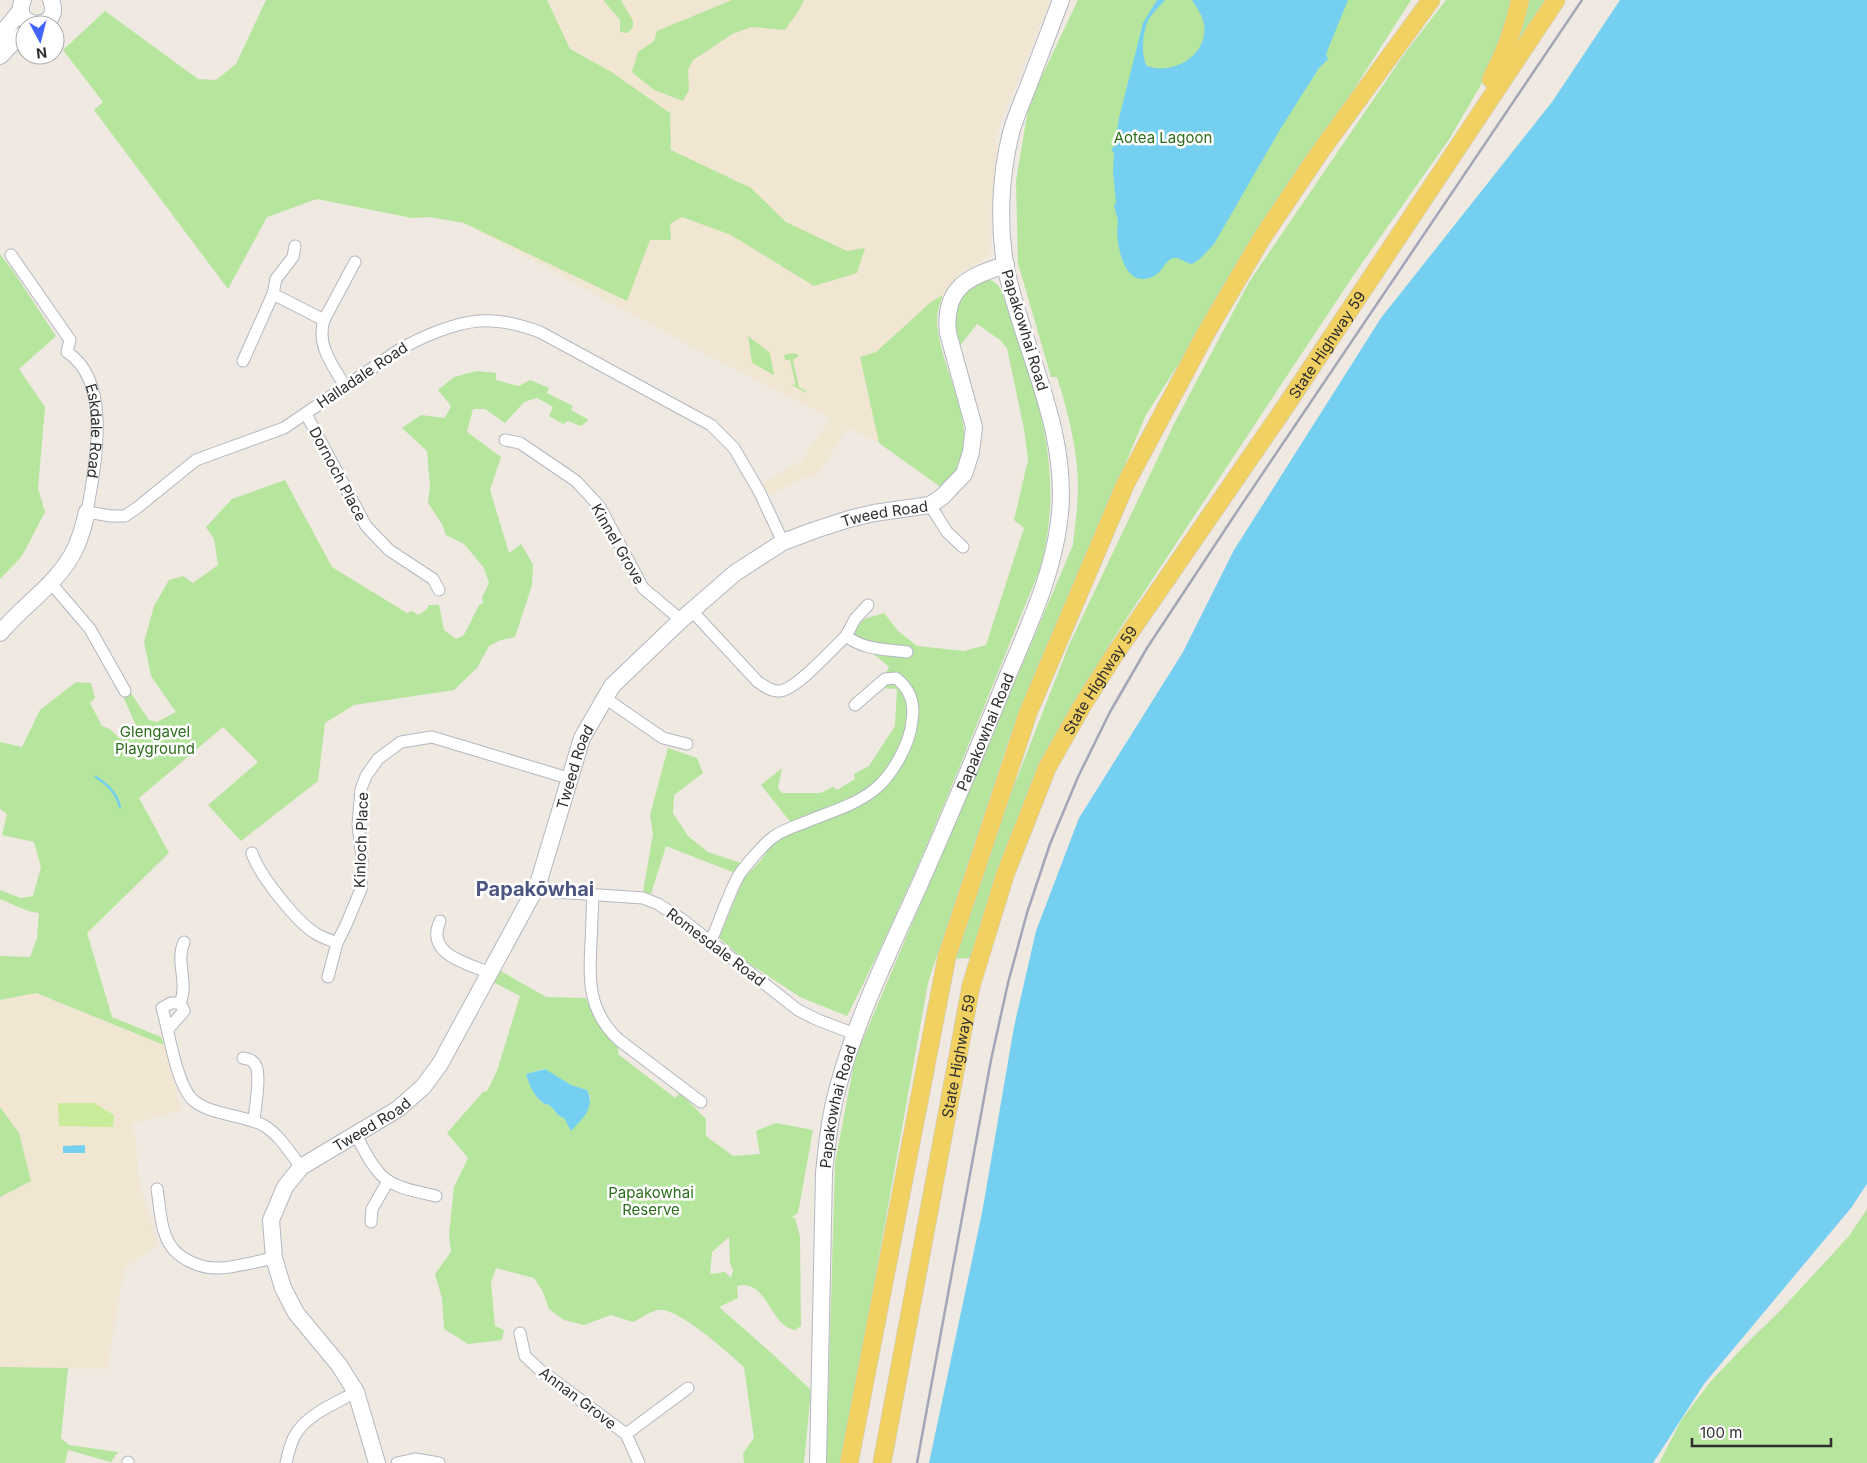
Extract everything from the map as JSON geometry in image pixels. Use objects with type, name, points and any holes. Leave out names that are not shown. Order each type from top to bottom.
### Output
[{"type":"main road","name":"State Highway 59","points":[[849,1463],[946,956],[1028,713],[1125,485],[1206,333],[1262,238],[1320,152],[1431,0]]},
{"type":"main road","points":[[1465,135],[1474,110],[1504,52],[1516,22],[1520,0]]},
{"type":"main road","name":"State Highway 59","points":[[882,1463],[971,986],[1005,875],[1047,768],[1082,706],[1115,654],[1283,410],[1556,0]]},
{"type":"street","points":[[51,7],[64,0]]},
{"type":"street","name":"Papakowhai Road","points":[[818,1463],[824,1173],[827,1138],[837,1089],[871,991],[935,850],[1029,627],[1048,574],[1057,536],[1061,472],[1056,436],[1006,265],[1002,214],[1004,178],[1010,137],[1061,0]]},
{"type":"street","points":[[0,36],[22,3]]},
{"type":"street","points":[[0,56],[15,43]]},
{"type":"street","points":[[244,362],[273,294],[276,279],[292,257],[295,246]]},
{"type":"street","name":"Eskdale Road","points":[[0,633],[50,582],[75,550],[87,512],[97,434],[93,392],[84,367],[68,352],[70,340],[11,255]]},
{"type":"street","points":[[345,386],[323,348],[321,329],[355,262]]},
{"type":"street","name":"Tweed Road","points":[[356,1392],[339,1365],[296,1313],[283,1288],[274,1258],[271,1220],[285,1187],[301,1167],[398,1109],[423,1087],[440,1064],[538,884],[568,778],[582,738],[612,686],[735,573],[783,542],[849,519],[874,513],[930,505],[952,488],[964,474],[973,444],[974,427],[948,333],[946,320],[948,306],[954,294],[966,280],[983,271],[1006,265]]},
{"type":"street","points":[[273,294],[324,320]]},
{"type":"street","name":"Halladale Road","points":[[87,512],[125,516],[138,508],[196,460],[276,432],[414,341],[458,325],[490,321],[512,324],[540,332],[711,425],[734,448],[759,491],[783,542]]},
{"type":"street","name":"Dornoch Place","points":[[306,414],[366,526],[389,550],[433,579],[439,590]]},
{"type":"street","name":"Kinnel Grove","points":[[505,440],[520,443],[576,481],[600,507],[643,588],[686,616],[758,682],[769,689],[780,691],[797,683],[846,636],[855,619],[868,604]]},
{"type":"street","points":[[930,505],[947,532],[962,547]]},
{"type":"street","points":[[50,582],[90,629],[125,691]]},
{"type":"street","points":[[846,636],[857,644],[868,648],[907,652]]},
{"type":"street","points":[[711,942],[740,875],[770,839],[786,830],[846,807],[875,789],[895,765],[907,742],[913,716],[909,692],[904,684],[896,678],[885,679],[855,705]]},
{"type":"street","points":[[604,698],[663,738],[687,744]]},
{"type":"street","name":"Kinloch Place","points":[[328,977],[337,942],[346,926],[361,889],[362,859],[358,825],[361,788],[366,776],[378,759],[401,742],[432,737],[568,778]]},
{"type":"street","points":[[252,853],[256,864],[298,920],[316,934],[337,942]]},
{"type":"street","name":"Romesdale Road","points":[[538,884],[556,892],[643,898],[658,904],[683,920],[798,1010],[855,1034]]},
{"type":"street","points":[[593,895],[590,982],[598,1011],[611,1032],[619,1040],[701,1102]]},
{"type":"street","points":[[440,921],[436,930],[440,947],[453,958],[490,973]]},
{"type":"street","points":[[168,1029],[184,1011],[180,1002],[183,994],[181,949],[184,942]]},
{"type":"street","points":[[180,1002],[162,1008],[180,1078],[190,1098],[201,1106],[254,1121],[273,1132],[301,1167]]},
{"type":"street","points":[[243,1058],[251,1060],[256,1065],[258,1074],[254,1121]]},
{"type":"street","points":[[356,1135],[376,1170],[388,1181],[436,1196]]},
{"type":"street","points":[[371,1222],[372,1209],[388,1181]]},
{"type":"street","points":[[157,1189],[162,1223],[169,1243],[180,1256],[197,1264],[216,1268],[274,1258]]},
{"type":"street","name":"Annan Grove","points":[[520,1332],[525,1356],[540,1370],[626,1434],[639,1463]]},
{"type":"street","points":[[626,1434],[688,1388]]},
{"type":"street","points":[[286,1463],[294,1436],[302,1426],[318,1413],[356,1392],[363,1410],[377,1463]]},
{"type":"street","points":[[396,1463],[415,1460],[439,1463]]},
{"type":"shaded area","points":[[511,0],[1050,0],[995,138],[997,153],[991,205],[991,252],[984,260],[958,275],[943,295],[931,302],[876,352],[860,357],[879,443],[848,428],[817,475],[804,478],[769,495],[763,483],[801,461],[831,418],[698,350],[464,223]]},
{"type":"shaded area","points":[[35,993],[164,1045],[181,1110],[132,1124],[136,1138],[139,1182],[158,1244],[124,1269],[107,1369],[0,1367],[0,1197],[31,1181],[19,1133],[0,1107],[0,1000]]},
{"type":"green space","points":[[266,0],[547,0],[570,49],[610,71],[670,113],[671,150],[751,188],[786,222],[847,251],[865,248],[857,273],[814,286],[731,235],[682,217],[670,224],[671,240],[650,240],[627,301],[464,223],[429,217],[412,218],[317,199],[267,217],[228,289],[94,110],[103,102],[65,53],[65,48],[105,11],[198,79],[216,80],[236,64]]},
{"type":"green space","points":[[603,0],[621,0],[633,21],[633,27],[628,33],[620,32],[620,20]]},
{"type":"green space","points":[[732,0],[804,0],[785,30],[752,27],[732,34],[693,60],[688,70],[689,90],[683,101],[654,90],[632,72],[638,52],[654,41],[657,31]]},
{"type":"green space","name":"Aotea Lagoon","points":[[1078,0],[1411,0],[1146,415],[1011,733],[928,983],[842,1463],[825,1463],[835,1163],[855,1058],[1073,545],[1078,487],[1074,445],[1057,377],[1051,377],[1018,263],[1016,181],[1029,103]]},
{"type":"green space","points":[[1446,0],[1513,0],[1493,64],[1450,138],[1353,276],[1111,642],[1038,766],[972,958],[950,959],[997,829],[1069,645],[1175,422],[1249,282],[1405,53]]},
{"type":"green space","points":[[1527,0],[1551,0],[1520,46],[1515,42]]},
{"type":"green space","points":[[0,254],[56,336],[19,369],[45,407],[38,488],[45,512],[22,556],[0,579]]},
{"type":"green space","points":[[985,279],[994,282],[1001,290],[1035,393],[1049,461],[1048,531],[1040,569],[948,795],[900,906],[847,1016],[800,997],[747,962],[719,938],[744,878],[762,859],[773,841],[792,824],[761,785],[782,768],[778,788],[782,793],[820,793],[833,787],[837,790],[855,779],[854,774],[869,766],[895,726],[897,689],[879,688],[889,667],[851,635],[864,619],[884,613],[898,631],[917,646],[964,651],[986,645],[1024,528],[1014,520],[1028,460],[1024,429],[1007,348],[1000,340],[977,324],[959,347],[956,325],[958,307],[967,293]]},
{"type":"green space","points":[[943,295],[937,318],[940,342],[960,408],[964,430],[963,451],[957,470],[942,488],[879,443],[860,357],[876,352],[931,302]]},
{"type":"green space","points":[[748,336],[770,353],[774,375],[752,363]]},
{"type":"green space","points":[[790,353],[798,354],[799,356],[793,360],[799,387],[806,393],[790,384],[796,385],[790,360],[785,360],[784,355]]},
{"type":"green space","name":"Glengavel Playground","points":[[477,371],[496,373],[496,380],[519,386],[530,380],[549,388],[547,393],[573,406],[571,410],[589,420],[581,426],[568,421],[563,424],[549,416],[553,407],[537,398],[524,402],[505,423],[485,409],[473,409],[467,432],[501,457],[490,490],[509,553],[521,544],[533,564],[532,585],[515,637],[501,640],[489,646],[477,668],[454,690],[354,705],[325,723],[318,781],[241,841],[208,805],[258,762],[223,727],[139,798],[169,853],[87,933],[112,1017],[161,1037],[164,1045],[36,993],[0,1000],[0,956],[30,957],[37,938],[39,913],[28,911],[0,899],[0,890],[21,898],[33,896],[41,867],[34,842],[2,835],[7,814],[0,809],[0,742],[22,747],[40,710],[76,682],[91,683],[95,698],[90,703],[102,726],[110,729],[119,738],[134,739],[139,733],[123,696],[130,692],[149,720],[157,722],[176,712],[151,676],[144,642],[154,606],[169,580],[183,576],[193,583],[218,565],[214,539],[206,527],[232,499],[285,480],[332,567],[407,613],[412,611],[418,615],[426,610],[429,605],[439,605],[444,630],[456,639],[464,635],[479,605],[483,603],[482,597],[489,583],[484,568],[464,544],[446,535],[442,524],[428,503],[430,487],[427,451],[402,428],[421,415],[445,418],[451,406],[438,390],[454,377]]},
{"type":"green space","points":[[668,748],[697,758],[703,773],[674,795],[673,813],[688,836],[708,852],[741,863],[735,873],[666,846],[651,894],[643,892],[653,834],[650,815]]},
{"type":"green space","name":"Papakowhai Reserve","points":[[499,970],[546,997],[586,998],[599,1024],[618,1047],[618,1054],[675,1098],[680,1093],[706,1119],[706,1136],[733,1156],[760,1154],[756,1131],[776,1123],[813,1130],[798,1213],[792,1217],[795,1218],[800,1237],[801,1326],[795,1330],[786,1326],[779,1320],[762,1296],[755,1289],[747,1286],[737,1286],[738,1298],[719,1307],[811,1390],[804,1463],[744,1463],[743,1453],[754,1438],[744,1367],[690,1323],[667,1311],[658,1310],[648,1313],[633,1322],[611,1315],[584,1325],[564,1320],[549,1309],[543,1292],[534,1278],[496,1268],[491,1283],[495,1326],[504,1330],[502,1340],[468,1344],[444,1329],[442,1298],[435,1274],[451,1252],[449,1234],[454,1187],[468,1158],[447,1133],[483,1092],[487,1091],[497,1071],[520,996],[493,982]],"holes":[[[544,1069],[571,1085],[587,1090],[591,1098],[571,1131],[564,1118],[539,1099],[530,1085],[526,1074]],[[729,1237],[730,1263],[733,1270],[731,1278],[725,1272],[710,1274],[712,1252]]]},
{"type":"green space","points":[[58,1103],[94,1103],[114,1115],[113,1127],[59,1126]]},
{"type":"green space","points":[[0,1107],[19,1133],[31,1181],[0,1197]]},
{"type":"green space","points":[[1867,1209],[1867,1463],[1659,1463],[1682,1419],[1711,1381],[1780,1311],[1849,1236]]},
{"type":"green space","points":[[0,1367],[68,1368],[61,1438],[69,1445],[118,1452],[111,1462],[68,1450],[65,1463],[0,1463]]},
{"type":"water","name":"Aotea Lagoon","points":[[1157,0],[1165,0],[1147,24],[1144,36],[1144,56],[1147,66],[1168,68],[1187,60],[1195,54],[1201,45],[1204,35],[1204,24],[1192,0],[1348,0],[1326,54],[1328,59],[1319,68],[1281,128],[1214,244],[1200,259],[1192,264],[1174,258],[1168,261],[1160,272],[1145,279],[1137,278],[1131,274],[1119,250],[1118,221],[1114,205],[1116,203],[1113,171],[1114,153],[1111,149],[1114,147],[1119,118],[1143,23]]},
{"type":"water","points":[[1620,0],[1867,0],[1867,1184],[1851,1208],[1704,1384],[1653,1463],[929,1463],[982,1213],[1014,1027],[1036,931],[1079,818],[1183,652],[1234,550],[1381,318],[1552,102]]},
{"type":"water","points":[[545,1069],[571,1085],[587,1090],[590,1102],[589,1108],[571,1131],[564,1118],[539,1099],[530,1085],[526,1074]]},
{"type":"water","points":[[85,1145],[85,1153],[63,1153],[63,1146]]},
{"type":"waterway","points":[[96,777],[111,789],[120,807]]},
{"type":"railway","points":[[917,1463],[991,1060],[1008,983],[1027,913],[1050,844],[1078,777],[1110,712],[1147,648],[1582,0]]},
{"type":"district","name":"Papakōwhai","points":[[535,889]]}]
